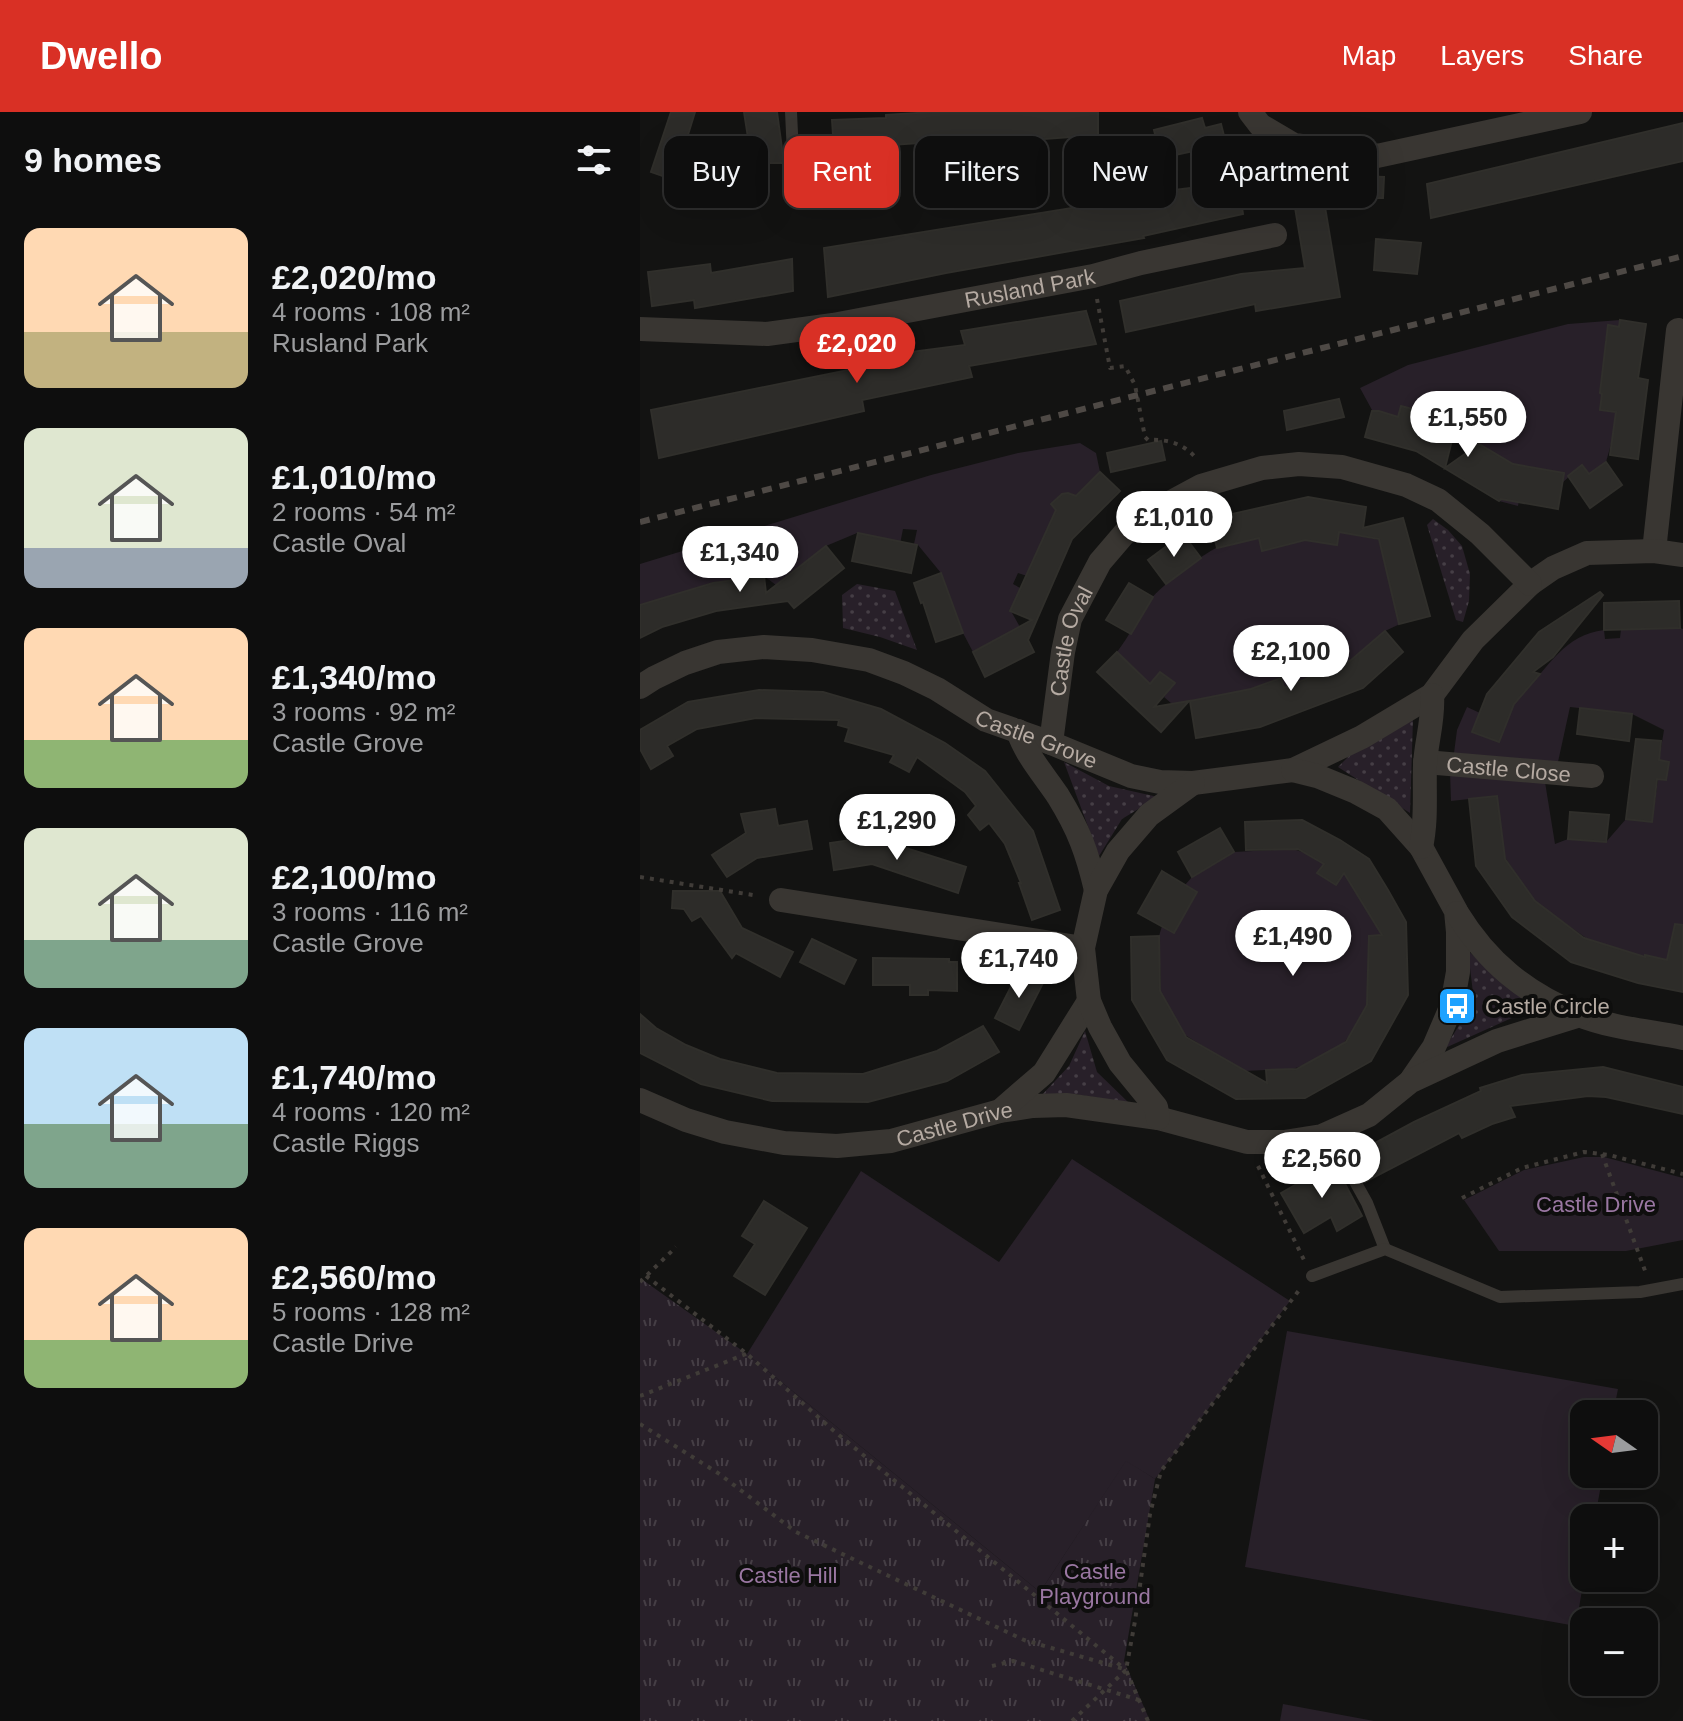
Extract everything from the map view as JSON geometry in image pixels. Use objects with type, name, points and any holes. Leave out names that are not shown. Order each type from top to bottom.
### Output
[{"type":"street","points":[[1255,119],[1294,145],[1377,156],[1580,112]]},
{"type":"street","name":"Rusland Park","points":[[640,329],[767,334],[833,325],[1093,276],[1275,235]]},
{"type":"street","points":[[1654,551],[1678,330]]},
{"type":"street","name":"Castle Oval","points":[[1051,743],[1070,619],[1100,562],[1124,534],[1162,507],[1201,486],[1262,468],[1299,464],[1342,467],[1406,485],[1438,500],[1480,534],[1530,584]]},
{"type":"street","name":"Castle Grove","points":[[640,687],[685,663],[718,652],[764,647],[812,650],[869,660],[904,673],[937,689],[986,720],[1131,776],[1160,782],[1193,783],[1293,770],[1362,737],[1432,695],[1473,640],[1530,584],[1553,568],[1587,553],[1654,551],[1683,555]]},
{"type":"street","points":[[1421,847],[1425,830],[1425,762],[1432,695]]},
{"type":"street","points":[[1018,731],[1023,744],[1079,832],[1096,890]]},
{"type":"street","name":"Castle Close","points":[[1425,762],[1592,776]]},
{"type":"street","points":[[1293,770],[1356,792],[1387,809],[1421,847],[1470,935],[1496,965],[1533,993],[1580,1015],[1609,1024],[1683,1038]]},
{"type":"street","points":[[1158,1118],[1156,1107],[1120,1063],[1100,1027],[1089,1001],[1083,948],[1096,890],[1118,851],[1149,815],[1193,783]]},
{"type":"street","points":[[781,900],[1083,948]]},
{"type":"street","points":[[1411,1081],[1434,1047],[1452,1005],[1458,972],[1456,911]]},
{"type":"street","points":[[1000,1111],[1044,1073],[1089,1001]]},
{"type":"street","name":"Castle Drive","points":[[640,1100],[686,1120],[725,1132],[784,1143],[837,1146],[891,1141],[1000,1111],[1066,1105],[1158,1118],[1247,1142],[1284,1142],[1328,1133],[1369,1115],[1411,1081],[1497,1041],[1580,1015]]},
{"type":"lane","points":[[791,112],[792,136]]},
{"type":"lane","points":[[1328,1133],[1367,1203],[1385,1249]]},
{"type":"lane","points":[[1312,1276],[1385,1249],[1500,1297],[1640,1292],[1683,1284]]},
{"type":"path","points":[[1255,119],[1275,235]]},
{"type":"path","points":[[1096,290],[1110,368],[1125,366],[1135,385],[1145,437],[1148,440],[1168,440],[1189,449],[1195,457]]},
{"type":"path","points":[[640,877],[753,895]]},
{"type":"path","points":[[1072,1721],[1126,1670],[1150,1514],[1161,1471],[1312,1276],[1247,1142]]},
{"type":"path","points":[[1462,1198],[1522,1168],[1584,1152],[1683,1174]]},
{"type":"path","points":[[1602,1154],[1652,1290]]},
{"type":"path","points":[[640,1282],[676,1247]]},
{"type":"path","points":[[646,1276],[747,1354],[834,1431],[1126,1670],[1148,1721]]},
{"type":"path","points":[[640,1396],[747,1354]]},
{"type":"path","points":[[640,1424],[718,1473],[796,1532],[1024,1640],[1126,1670]]},
{"type":"path","points":[[992,1666],[1013,1661],[1139,1700]]},
{"type":"green space","points":[[1620,320],[1619,327],[1608,326],[1605,344],[1616,346],[1613,365],[1602,374],[1600,393],[1600,410],[1617,412],[1606,462],[1589,474],[1582,465],[1562,483],[1558,482],[1559,472],[1525,466],[1518,506],[1499,501],[1508,487],[1473,453],[1452,440],[1454,432],[1437,422],[1412,420],[1414,409],[1401,407],[1398,417],[1372,410],[1360,388],[1408,365],[1568,324]]},
{"type":"green space","points":[[1080,443],[1096,453],[1100,472],[1074,497],[1064,494],[1059,497],[1054,507],[1058,513],[1047,529],[1027,576],[1018,573],[1013,584],[1020,588],[1011,611],[1020,627],[973,652],[941,573],[914,544],[917,530],[903,529],[900,544],[857,533],[826,546],[792,576],[790,574],[776,585],[764,576],[711,583],[640,606],[640,564],[931,475],[1018,453]]},
{"type":"green space","points":[[1433,519],[1462,546],[1470,574],[1469,601],[1463,622],[1456,620],[1427,525]]},
{"type":"green space","points":[[1291,530],[1319,542],[1337,545],[1339,532],[1380,540],[1400,624],[1385,631],[1352,660],[1284,688],[1280,678],[1250,690],[1190,701],[1180,711],[1164,697],[1174,683],[1160,672],[1150,684],[1117,652],[1151,599],[1210,551],[1259,537],[1263,551],[1293,543]]},
{"type":"green space","points":[[857,584],[895,591],[917,650],[843,628],[842,595]]},
{"type":"green space","points":[[1621,629],[1683,629],[1683,952],[1667,960],[1633,954],[1586,938],[1535,902],[1502,853],[1497,796],[1451,801],[1450,772],[1545,782],[1555,844],[1568,839],[1606,842],[1626,819],[1652,822],[1658,779],[1666,780],[1669,762],[1659,760],[1664,730],[1632,714],[1570,707],[1558,762],[1454,753],[1457,730],[1467,707],[1480,713],[1473,732],[1505,711],[1564,648],[1589,633],[1604,630],[1605,639],[1620,638]]},
{"type":"green space","points":[[1413,719],[1410,813],[1338,767],[1350,755]]},
{"type":"green space","points":[[1064,762],[1109,786],[1158,797],[1122,819],[1099,856]]},
{"type":"green space","points":[[1293,849],[1324,864],[1318,874],[1336,885],[1343,874],[1350,879],[1380,929],[1380,935],[1369,937],[1368,984],[1373,993],[1343,1044],[1293,1069],[1243,1071],[1185,1035],[1161,993],[1159,936],[1162,926],[1174,933],[1197,893],[1185,885],[1192,877],[1234,852]]},
{"type":"green space","points":[[1468,951],[1534,1008],[1445,1048],[1474,1001]]},
{"type":"green space","points":[[1085,1031],[1097,1072],[1129,1103],[1074,1094],[1041,1096],[1069,1066]]},
{"type":"green space","name":"Castle Drive","points":[[1584,1157],[1604,1157],[1683,1178],[1683,1240],[1626,1251],[1499,1251],[1464,1200],[1524,1170]]},
{"type":"green space","points":[[1072,1159],[1290,1301],[1155,1479],[1126,1461],[1040,1592],[747,1354],[861,1171],[999,1262]]},
{"type":"green space","name":"Castle Hill","points":[[640,1278],[747,1354],[1040,1592],[1126,1460],[1155,1479],[1124,1661],[1150,1721],[640,1721]]},
{"type":"green space","points":[[1287,1331],[1618,1389],[1616,1400],[1570,1400],[1570,1488],[1600,1488],[1598,1504],[1570,1504],[1570,1592],[1582,1592],[1579,1608],[1570,1608],[1570,1625],[1245,1567]]},
{"type":"green space","points":[[1283,1704],[1374,1721],[1280,1721]]},
{"type":"building","points":[[671,112],[695,112],[688,136],[664,136],[664,177],[651,172]]},
{"type":"building","points":[[744,112],[777,112],[784,163],[768,163],[768,136],[748,136]]},
{"type":"building","points":[[1098,112],[1098,135],[1048,139],[1048,136],[915,136],[915,143],[899,144],[899,136],[833,136],[832,120],[886,118],[886,115]]},
{"type":"building","points":[[1202,118],[1205,128],[1221,124],[1224,136],[1192,136],[1192,151],[1176,155],[1176,136],[1156,136],[1154,130]]},
{"type":"building","points":[[1683,123],[1683,161],[1431,218],[1427,184]]},
{"type":"building","points":[[1377,177],[1384,177],[1383,198],[1377,198]]},
{"type":"building","points":[[1192,188],[1192,208],[1242,208],[1243,214],[1144,238],[828,297],[824,248],[1072,208],[1176,208],[1176,190]]},
{"type":"building","points":[[1295,208],[1325,208],[1340,297],[1256,311],[1255,304],[1126,332],[1120,301],[1241,274],[1305,268]]},
{"type":"building","points":[[1376,239],[1421,243],[1417,274],[1374,270]]},
{"type":"building","points":[[792,259],[793,291],[695,308],[694,300],[652,306],[648,272],[710,264],[711,273]]},
{"type":"building","points":[[1086,311],[1096,344],[969,366],[972,377],[862,400],[864,411],[659,458],[651,410],[873,365],[872,357],[965,345],[961,331]]},
{"type":"building","points":[[1620,320],[1646,324],[1638,378],[1648,380],[1638,459],[1610,455],[1616,412],[1600,410],[1608,325],[1619,327]]},
{"type":"building","points":[[1339,399],[1344,417],[1287,430],[1284,411]]},
{"type":"building","points":[[1401,406],[1416,410],[1454,432],[1445,468],[1479,444],[1513,464],[1564,473],[1558,509],[1499,501],[1416,451],[1365,437],[1372,411],[1398,417]]},
{"type":"building","points":[[1161,441],[1165,460],[1111,472],[1107,453]]},
{"type":"building","points":[[1606,462],[1622,485],[1590,508],[1568,476],[1582,465],[1589,474]]},
{"type":"building","points":[[1100,472],[1120,491],[1072,539],[1028,640],[1034,652],[985,677],[973,652],[1032,620],[1010,611],[1056,510],[1051,504],[1062,494],[1076,496]]},
{"type":"building","points":[[1308,497],[1366,507],[1363,528],[1403,518],[1430,616],[1399,624],[1379,539],[1339,532],[1337,545],[1305,540],[1262,551],[1259,538],[1217,548],[1210,519]]},
{"type":"building","points":[[858,533],[917,545],[911,573],[852,561]]},
{"type":"building","points":[[1183,534],[1201,558],[1166,584],[1148,560]]},
{"type":"building","points":[[826,546],[844,568],[794,608],[788,601],[716,611],[662,627],[640,638],[640,605],[713,583],[764,576],[766,593]]},
{"type":"building","points":[[941,573],[963,633],[936,642],[914,583]]},
{"type":"building","points":[[1129,583],[1153,597],[1131,634],[1106,620]]},
{"type":"building","points":[[1600,592],[1603,595],[1553,657],[1533,672],[1540,674],[1514,704],[1499,742],[1472,732],[1487,694],[1539,632]]},
{"type":"building","points":[[1679,601],[1680,628],[1604,630],[1604,603]]},
{"type":"building","points":[[1385,631],[1403,652],[1363,688],[1260,727],[1196,738],[1190,701],[1251,689],[1281,678],[1284,688],[1350,661]]},
{"type":"building","points":[[1117,652],[1150,684],[1160,672],[1175,683],[1154,707],[1189,701],[1161,732],[1097,672]]},
{"type":"building","points":[[759,690],[823,692],[881,709],[945,743],[985,771],[1033,831],[1060,910],[1032,920],[1005,844],[989,823],[980,830],[968,815],[976,806],[965,792],[917,757],[909,772],[890,762],[894,755],[845,741],[849,728],[838,725],[839,720],[756,718],[697,729],[667,746],[673,756],[651,769],[640,749],[640,730],[688,702]]},
{"type":"building","points":[[1580,708],[1632,714],[1629,741],[1577,734]]},
{"type":"building","points":[[1636,739],[1661,741],[1659,760],[1669,762],[1666,780],[1657,779],[1652,822],[1626,819]]},
{"type":"building","points":[[1497,796],[1505,859],[1535,901],[1584,938],[1645,957],[1667,960],[1675,924],[1683,925],[1683,992],[1638,983],[1571,962],[1512,917],[1476,866],[1469,799]]},
{"type":"building","points":[[775,809],[778,826],[807,821],[812,849],[757,858],[727,877],[712,855],[746,833],[741,814]]},
{"type":"building","points":[[1570,812],[1609,815],[1606,842],[1568,839]]},
{"type":"building","points":[[1302,820],[1369,859],[1388,890],[1406,922],[1408,995],[1371,1061],[1305,1098],[1236,1099],[1167,1060],[1132,1000],[1131,937],[1159,936],[1160,991],[1186,1037],[1267,1083],[1266,1070],[1297,1069],[1346,1042],[1367,1005],[1369,936],[1382,935],[1344,873],[1336,885],[1317,873],[1324,864],[1298,849],[1246,850],[1245,822]]},
{"type":"building","points":[[1220,828],[1234,852],[1192,877],[1178,852]]},
{"type":"building","points":[[871,837],[966,867],[958,893],[872,864],[834,870],[830,843]]},
{"type":"building","points":[[1162,871],[1197,892],[1174,933],[1138,913]]},
{"type":"building","points":[[673,891],[720,891],[742,928],[793,952],[780,977],[736,953],[732,958],[701,916],[692,921],[684,909],[672,908]]},
{"type":"building","points":[[812,939],[856,960],[844,984],[800,962]]},
{"type":"building","points":[[873,958],[949,959],[949,962],[957,962],[957,991],[928,990],[928,995],[910,995],[910,985],[873,985]]},
{"type":"building","points":[[1019,971],[1043,983],[1019,1030],[995,1018]]},
{"type":"building","points":[[640,1014],[656,1028],[686,1045],[720,1059],[777,1073],[863,1074],[937,1051],[983,1026],[999,1052],[947,1081],[868,1102],[772,1101],[701,1084],[640,1053]]},
{"type":"building","points":[[1603,1067],[1683,1087],[1683,1114],[1588,1096],[1510,1106],[1515,1117],[1462,1138],[1459,1133],[1365,1182],[1351,1156],[1481,1091],[1480,1088],[1522,1075]]},
{"type":"building","points":[[1334,1163],[1362,1216],[1337,1231],[1331,1217],[1304,1233],[1281,1193]]},
{"type":"building","points":[[764,1201],[807,1228],[765,1295],[734,1276],[755,1244],[742,1236]]},
{"type":"railway","points":[[640,522],[1683,256]]},
{"type":"place","name":"Castle Circle","points":[[1457,1006]]},
{"type":"park label","name":"Castle Playground","points":[[1095,1584]]}]
